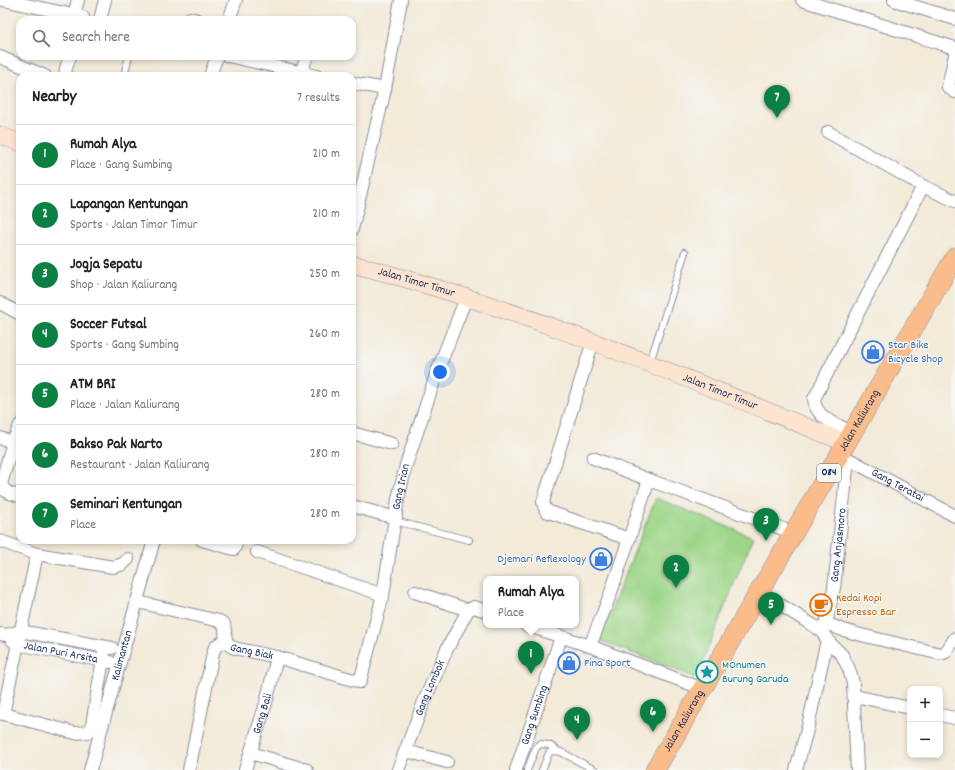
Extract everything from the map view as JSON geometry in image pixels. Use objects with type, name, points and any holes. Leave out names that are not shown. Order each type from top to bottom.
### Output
[{"type":"main road","name":"Jalan Kaliurang","points":[[655,770],[794,533],[847,447],[955,257]]},
{"type":"street","points":[[3,0],[74,16]]},
{"type":"street","points":[[78,0],[82,16]]},
{"type":"street","points":[[101,16],[105,0]]},
{"type":"street","points":[[230,16],[236,0]]},
{"type":"street","points":[[356,213],[385,89],[401,0]]},
{"type":"street","points":[[802,0],[955,48]]},
{"type":"street","points":[[894,0],[955,19]]},
{"type":"street","points":[[955,55],[948,87],[955,92]]},
{"type":"street","points":[[0,57],[36,72]]},
{"type":"street","points":[[66,72],[69,60]]},
{"type":"street","points":[[211,72],[216,60]]},
{"type":"street","points":[[242,60],[284,72]]},
{"type":"street","points":[[302,72],[306,60]]},
{"type":"street","points":[[356,83],[385,89]]},
{"type":"street","points":[[828,132],[923,186],[955,201]]},
{"type":"street","points":[[0,135],[16,141]]},
{"type":"street","name":"Gang Teratai","points":[[923,186],[814,399],[814,406],[847,447],[955,516]]},
{"type":"street","name":"Jalan Timor Timur","points":[[356,265],[402,277],[593,341],[650,363],[847,447]]},
{"type":"street","name":"Gang Irian","points":[[360,682],[384,595],[406,465],[437,372],[466,298]]},
{"type":"street","points":[[0,303],[16,312]]},
{"type":"street","points":[[593,341],[543,502],[546,511],[629,539]]},
{"type":"street","points":[[356,434],[392,444]]},
{"type":"street","points":[[0,438],[16,444]]},
{"type":"street","points":[[16,446],[1,484],[2,488],[7,492],[16,495]]},
{"type":"street","name":"Gang Anjasmoro","points":[[796,770],[808,726],[834,588],[847,447]]},
{"type":"street","points":[[593,458],[794,533]]},
{"type":"street","points":[[590,646],[610,595],[649,480]]},
{"type":"street","points":[[356,507],[396,519]]},
{"type":"street","points":[[0,541],[37,554],[113,567],[123,564],[128,559]]},
{"type":"street","name":"Kalimantan","points":[[90,770],[153,544]]},
{"type":"street","points":[[216,544],[234,549],[236,544]]},
{"type":"street","points":[[257,552],[384,595]]},
{"type":"street","name":"Jalan Puri Arsita","points":[[37,554],[1,714],[75,732],[88,732],[92,725],[104,661],[105,647]]},
{"type":"street","points":[[415,592],[468,610],[474,607],[483,610]]},
{"type":"street","points":[[760,592],[825,631],[842,655],[849,669],[855,696],[857,770]]},
{"type":"street","name":"Gang Biak","points":[[138,602],[219,620],[224,624],[226,641],[234,648],[277,657],[360,682]]},
{"type":"street","name":"Gang Lombok","points":[[398,770],[425,699],[447,649],[468,610]]},
{"type":"street","points":[[535,628],[590,646],[703,689]]},
{"type":"street","points":[[825,631],[840,629],[940,654],[946,652],[955,638]]},
{"type":"street","name":"Jalan Puri Arsita","points":[[3,635],[20,631],[105,647],[124,649]]},
{"type":"street","name":"Jalan Puri Arsita","points":[[3,635],[17,644],[119,664]]},
{"type":"street","name":"Gang Sumbing","points":[[516,770],[561,637]]},
{"type":"street","points":[[189,770],[213,653],[218,644],[226,641]]},
{"type":"street","name":"Gang Bali","points":[[245,770],[277,657]]},
{"type":"street","points":[[855,696],[907,707]]},
{"type":"street","points":[[943,716],[955,718]]},
{"type":"street","points":[[406,751],[448,762]]},
{"type":"street","points":[[251,753],[307,770]]},
{"type":"lane","points":[[125,72],[128,60]]},
{"type":"lane","points":[[650,363],[685,252]]},
{"type":"lane","points":[[396,519],[469,540]]},
{"type":"lane","points":[[527,770],[536,748],[540,744],[549,745],[595,770]]},
{"type":"lane","points":[[542,770],[550,751],[561,752]]},
{"type":"green space","points":[[656,498],[753,537],[696,678],[599,640]]},
{"type":"place","name":"Seminari Kentungan","points":[[777,118]]},
{"type":"place","name":"Star Bike Bicycle Shop","points":[[873,352]]},
{"type":"place","name":"Jogja Sepatu","points":[[766,541]]},
{"type":"place","name":"Djemari Reflexology","points":[[601,559]]},
{"type":"place","name":"Lapangan Kentungan","points":[[676,588]]},
{"type":"place","name":"Kedai Kopi Espresso Bar","points":[[821,605]]},
{"type":"place","name":"ATM BRI","points":[[771,625]]},
{"type":"place","name":"Fina Sport","points":[[569,663]]},
{"type":"place","name":"MOnumen Burung Garuda","points":[[707,672]]},
{"type":"place","name":"Rumah Alya","points":[[531,674]]},
{"type":"place","name":"Bakso Pak Narto","points":[[653,732]]},
{"type":"place","name":"Soccer Futsal","points":[[577,740]]}]
